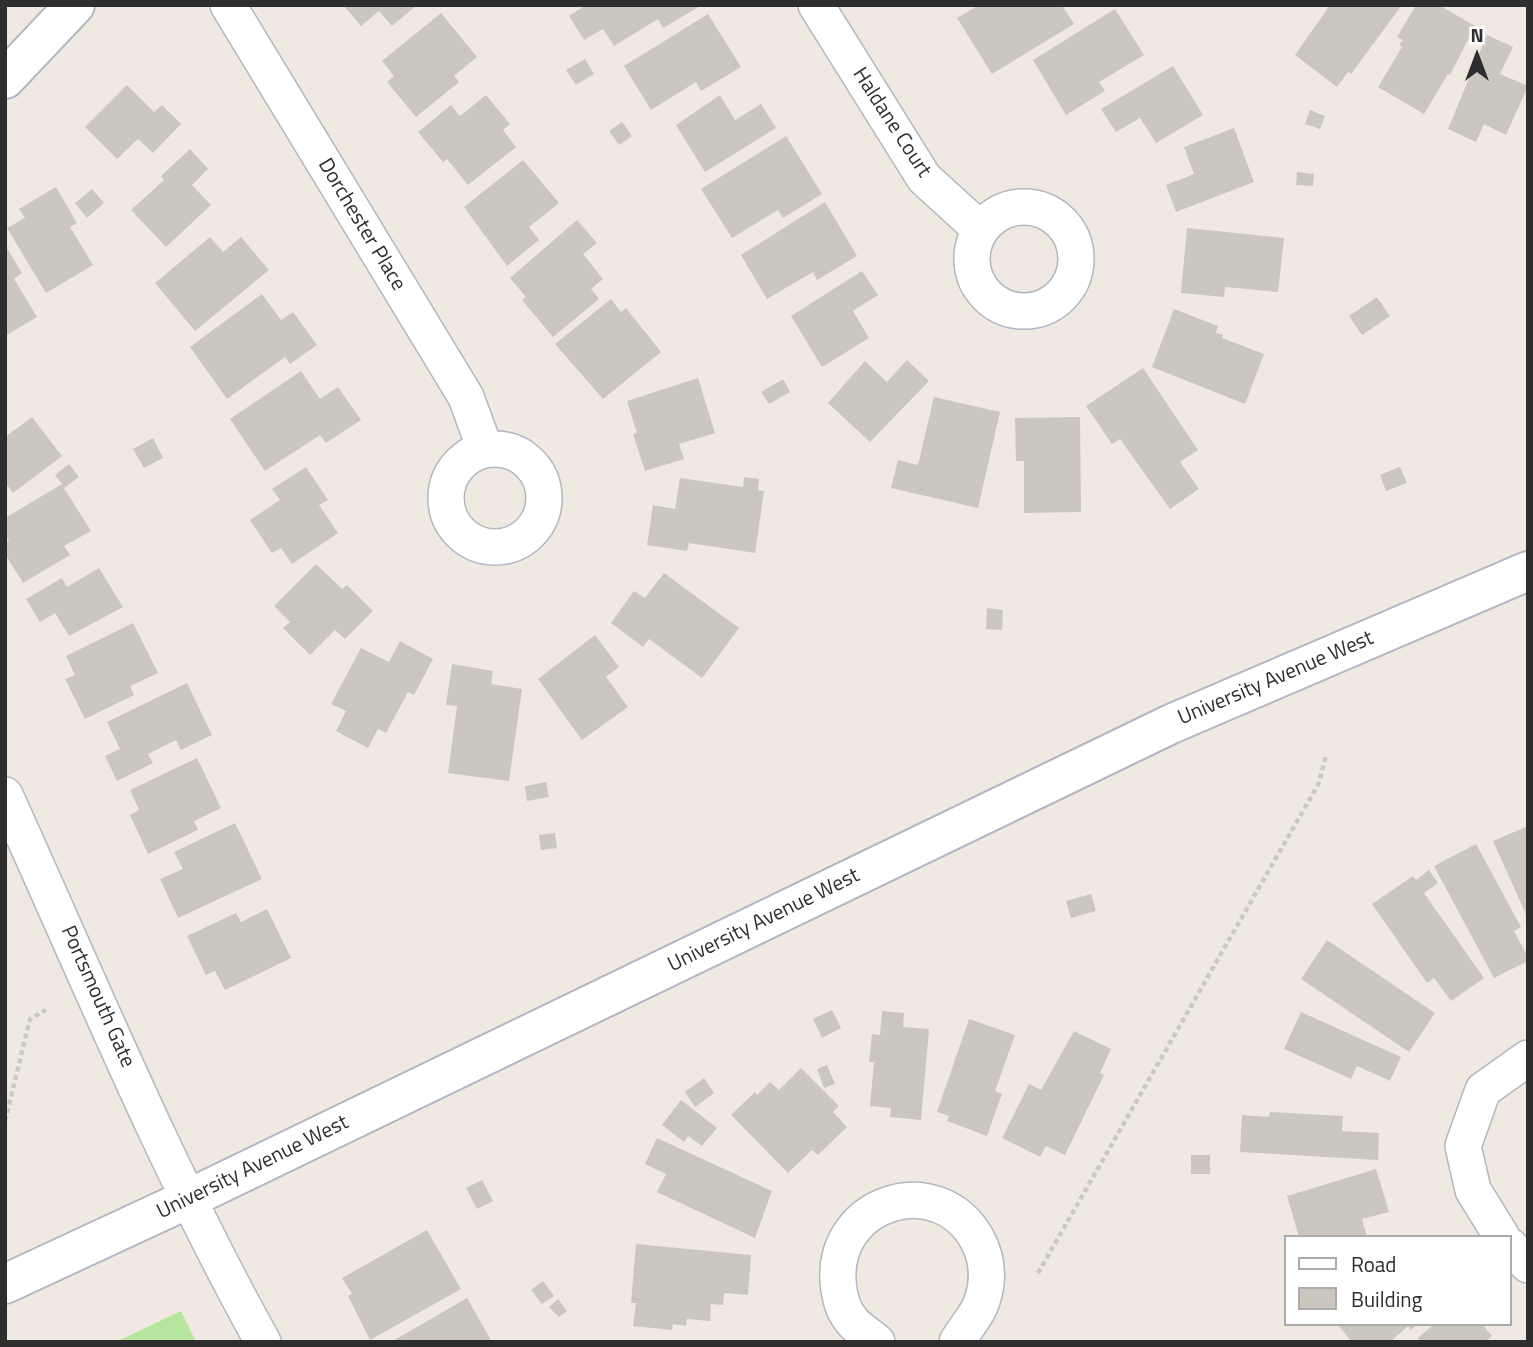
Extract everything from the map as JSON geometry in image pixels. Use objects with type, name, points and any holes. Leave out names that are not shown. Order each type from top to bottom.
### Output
[{"type":"main road","points":[[5,79],[75,5]]},
{"type":"main road","name":"University Avenue West","points":[[5,1284],[190,1198],[1171,724],[1528,570]]},
{"type":"street","name":"Dorchester Place","points":[[228,5],[466,397],[485,449]]},
{"type":"street","name":"Haldane Court","points":[[816,5],[925,178],[981,230]]},
{"type":"street","name":"Portsmouth Gate","points":[[5,795],[190,1198],[225,1272],[263,1342]]},
{"type":"street","points":[[1501,1235],[1473,1190],[1463,1146],[1483,1090],[1528,1058]]},
{"type":"street","points":[[877,1342],[852,1321],[839,1298],[837,1263],[853,1227],[878,1207],[903,1200],[921,1200],[946,1208],[971,1228],[984,1251],[988,1278],[982,1304],[955,1338]]},
{"type":"street","points":[[1512,1248],[1528,1265]]},
{"type":"path","points":[[1038,1273],[1320,783],[1326,755]]},
{"type":"path","points":[[5,1121],[30,1019],[46,1010]]},
{"type":"green space","points":[[181,1311],[196,1342],[116,1342]]},
{"type":"building","points":[[343,5],[417,5],[392,26],[379,11],[361,26]]},
{"type":"building","points":[[586,5],[702,5],[663,28],[658,19],[614,46],[603,29],[584,40],[569,16]]},
{"type":"building","points":[[979,5],[1062,5],[1074,24],[992,74],[957,18]]},
{"type":"building","points":[[1330,5],[1402,5],[1351,74],[1348,72],[1337,87],[1295,55]]},
{"type":"building","points":[[1416,5],[1439,5],[1475,26],[1450,75],[1448,74],[1424,114],[1378,87],[1402,47],[1399,45],[1403,40],[1397,37]]},
{"type":"building","points":[[1115,9],[1144,55],[1099,82],[1105,91],[1066,115],[1033,60]]},
{"type":"building","points":[[441,13],[477,57],[454,76],[459,82],[416,117],[387,82],[394,76],[382,61]]},
{"type":"building","points":[[708,14],[741,67],[701,91],[696,82],[651,110],[624,66]]},
{"type":"building","points":[[1487,35],[1513,47],[1500,74],[1528,86],[1506,135],[1484,124],[1476,142],[1448,129]]},
{"type":"building","points":[[585,59],[594,74],[576,85],[566,70]]},
{"type":"building","points":[[1173,66],[1203,115],[1156,143],[1140,118],[1116,132],[1101,109]]},
{"type":"building","points":[[127,85],[154,112],[162,105],[181,124],[153,153],[138,139],[117,159],[85,127]]},
{"type":"building","points":[[486,95],[510,124],[503,130],[516,147],[468,185],[447,159],[443,162],[418,132],[451,105],[460,116]]},
{"type":"building","points":[[720,95],[735,120],[761,104],[776,128],[705,172],[676,125]]},
{"type":"building","points":[[1310,110],[1325,116],[1320,129],[1305,124]]},
{"type":"building","points":[[622,122],[632,136],[619,145],[609,131]]},
{"type":"building","points":[[1234,128],[1254,182],[1176,212],[1166,185],[1194,174],[1184,147]]},
{"type":"building","points":[[786,136],[822,194],[783,218],[778,210],[732,238],[701,189]]},
{"type":"building","points":[[190,149],[208,169],[192,185],[211,205],[166,247],[131,210],[164,180],[161,176]]},
{"type":"building","points":[[523,160],[559,203],[529,227],[539,240],[507,266],[464,207]]},
{"type":"building","points":[[1297,172],[1314,174],[1313,186],[1296,185]]},
{"type":"building","points":[[56,187],[77,223],[70,227],[93,265],[46,293],[7,228],[25,218],[19,209]]},
{"type":"building","points":[[92,189],[104,203],[87,218],[75,203]]},
{"type":"building","points":[[825,202],[857,256],[817,280],[813,272],[767,299],[741,255]]},
{"type":"building","points":[[577,220],[597,243],[583,254],[603,279],[591,289],[599,299],[553,337],[522,300],[526,297],[510,278]]},
{"type":"building","points":[[1187,228],[1284,238],[1278,292],[1225,287],[1224,297],[1181,293]]},
{"type":"building","points":[[210,237],[223,252],[241,237],[269,270],[195,331],[155,283]]},
{"type":"building","points":[[5,245],[22,273],[14,279],[37,317],[5,336]]},
{"type":"building","points":[[862,271],[878,295],[853,311],[869,338],[822,367],[791,316]]},
{"type":"building","points":[[262,294],[281,320],[293,312],[317,345],[290,364],[285,357],[227,399],[190,347]]},
{"type":"building","points":[[1377,297],[1390,316],[1362,335],[1349,316]]},
{"type":"building","points":[[611,299],[621,312],[626,308],[661,352],[603,399],[555,344]]},
{"type":"building","points":[[1174,309],[1218,326],[1216,333],[1223,335],[1222,338],[1264,354],[1245,404],[1152,367]]},
{"type":"building","points":[[907,360],[929,381],[870,442],[828,403],[865,361],[887,382]]},
{"type":"building","points":[[1143,368],[1198,450],[1180,462],[1199,489],[1170,509],[1120,439],[1112,444],[1086,406]]},
{"type":"building","points":[[301,371],[320,399],[338,387],[361,420],[326,443],[320,435],[265,471],[230,419]]},
{"type":"building","points":[[698,378],[715,433],[679,444],[684,459],[645,471],[633,434],[637,433],[627,401]]},
{"type":"building","points":[[783,379],[790,392],[769,404],[761,392]]},
{"type":"building","points":[[934,397],[1000,412],[978,508],[891,488],[898,460],[918,465]]},
{"type":"building","points":[[32,417],[62,456],[13,493],[5,482],[5,437]]},
{"type":"building","points":[[1080,417],[1081,512],[1024,513],[1024,461],[1016,461],[1015,418]]},
{"type":"building","points":[[153,438],[163,458],[144,468],[133,449]]},
{"type":"building","points":[[69,464],[79,477],[64,488],[91,531],[64,546],[70,555],[23,583],[5,554],[5,543],[9,541],[5,534],[5,518],[62,484],[55,475]]},
{"type":"building","points":[[306,467],[328,500],[319,505],[338,533],[292,564],[281,548],[272,553],[250,520],[280,500],[272,489]]},
{"type":"building","points":[[1400,467],[1407,483],[1386,491],[1380,475]]},
{"type":"building","points":[[744,477],[759,479],[758,490],[764,491],[755,553],[689,543],[687,551],[647,545],[653,505],[675,509],[680,478],[743,487]]},
{"type":"building","points":[[316,564],[342,589],[347,585],[373,611],[345,639],[335,630],[310,655],[283,628],[290,622],[274,606]]},
{"type":"building","points":[[99,568],[123,607],[69,636],[55,613],[40,622],[26,599],[62,578],[67,587]]},
{"type":"building","points":[[664,573],[739,628],[702,678],[649,639],[643,647],[611,623],[634,591],[645,598]]},
{"type":"building","points":[[987,608],[1003,610],[1002,630],[986,629]]},
{"type":"building","points":[[133,623],[158,673],[130,686],[134,695],[85,719],[65,679],[75,675],[66,656]]},
{"type":"building","points":[[595,635],[619,667],[606,677],[628,707],[582,740],[538,679]]},
{"type":"building","points":[[400,641],[433,659],[414,695],[408,692],[386,733],[378,729],[368,748],[336,731],[346,711],[331,704],[361,648],[389,662]]},
{"type":"building","points":[[452,664],[493,671],[491,684],[522,689],[509,781],[448,773],[457,706],[446,705]]},
{"type":"building","points":[[187,683],[212,735],[181,750],[176,740],[148,754],[153,763],[117,781],[105,756],[120,749],[107,722]]},
{"type":"building","points":[[197,758],[221,808],[194,821],[198,830],[148,854],[130,815],[139,810],[130,790]]},
{"type":"building","points":[[546,782],[549,797],[527,801],[525,786]]},
{"type":"building","points":[[235,823],[262,879],[178,918],[160,879],[183,869],[174,852]]},
{"type":"building","points":[[1528,826],[1528,919],[1493,841]]},
{"type":"building","points":[[555,833],[557,848],[541,850],[539,835]]},
{"type":"building","points":[[1476,844],[1521,927],[1514,931],[1528,957],[1528,961],[1494,978],[1434,866]]},
{"type":"building","points":[[1429,870],[1438,883],[1424,893],[1484,978],[1451,1001],[1434,978],[1427,983],[1372,904],[1413,876],[1416,880]]},
{"type":"building","points":[[1091,894],[1096,911],[1071,918],[1066,901]]},
{"type":"building","points":[[267,909],[291,958],[225,990],[215,971],[206,975],[187,936],[236,913],[241,922]]},
{"type":"building","points":[[1327,940],[1435,1013],[1409,1052],[1301,979]]},
{"type":"building","points":[[832,1010],[841,1028],[822,1038],[813,1019]]},
{"type":"building","points":[[882,1011],[904,1013],[903,1027],[929,1029],[921,1120],[890,1117],[891,1108],[870,1106],[874,1062],[869,1062],[872,1034],[880,1035]]},
{"type":"building","points":[[1301,1012],[1401,1057],[1390,1081],[1357,1066],[1351,1079],[1284,1049]]},
{"type":"building","points":[[969,1019],[1015,1035],[995,1091],[1002,1094],[987,1136],[947,1121],[949,1116],[937,1112]]},
{"type":"building","points":[[1074,1031],[1111,1049],[1100,1073],[1104,1075],[1065,1155],[1046,1146],[1040,1157],[1002,1138],[1029,1084],[1041,1090]]},
{"type":"building","points":[[827,1065],[835,1084],[824,1088],[817,1069]]},
{"type":"building","points":[[801,1068],[839,1106],[833,1112],[847,1127],[818,1155],[812,1150],[788,1173],[731,1115],[770,1082],[779,1090]]},
{"type":"building","points":[[704,1078],[714,1093],[695,1107],[685,1092]]},
{"type":"building","points":[[681,1100],[717,1128],[702,1146],[688,1136],[684,1142],[662,1125]]},
{"type":"building","points":[[1270,1112],[1343,1116],[1342,1131],[1379,1133],[1378,1160],[1240,1152],[1242,1115],[1269,1117]]},
{"type":"building","points":[[657,1138],[772,1191],[755,1238],[657,1192],[666,1174],[645,1164]]},
{"type":"building","points":[[1191,1155],[1210,1155],[1210,1174],[1191,1174]]},
{"type":"building","points":[[1376,1169],[1389,1212],[1362,1219],[1366,1235],[1298,1235],[1287,1196]]},
{"type":"building","points":[[482,1180],[493,1201],[477,1209],[466,1188]]},
{"type":"building","points":[[427,1230],[461,1289],[370,1340],[348,1296],[352,1294],[342,1278]]},
{"type":"building","points":[[636,1244],[751,1255],[748,1295],[724,1293],[723,1305],[711,1304],[710,1321],[687,1319],[686,1326],[673,1324],[672,1330],[633,1326],[636,1303],[631,1303]]},
{"type":"building","points":[[543,1281],[554,1296],[542,1304],[531,1290]]},
{"type":"building","points":[[467,1298],[492,1342],[391,1342]]},
{"type":"building","points":[[558,1299],[567,1311],[559,1317],[549,1307]]},
{"type":"building","points":[[1339,1326],[1408,1326],[1390,1342],[1352,1342]]},
{"type":"building","points":[[1432,1326],[1484,1326],[1492,1336],[1485,1342],[1420,1342],[1418,1338]]}]
